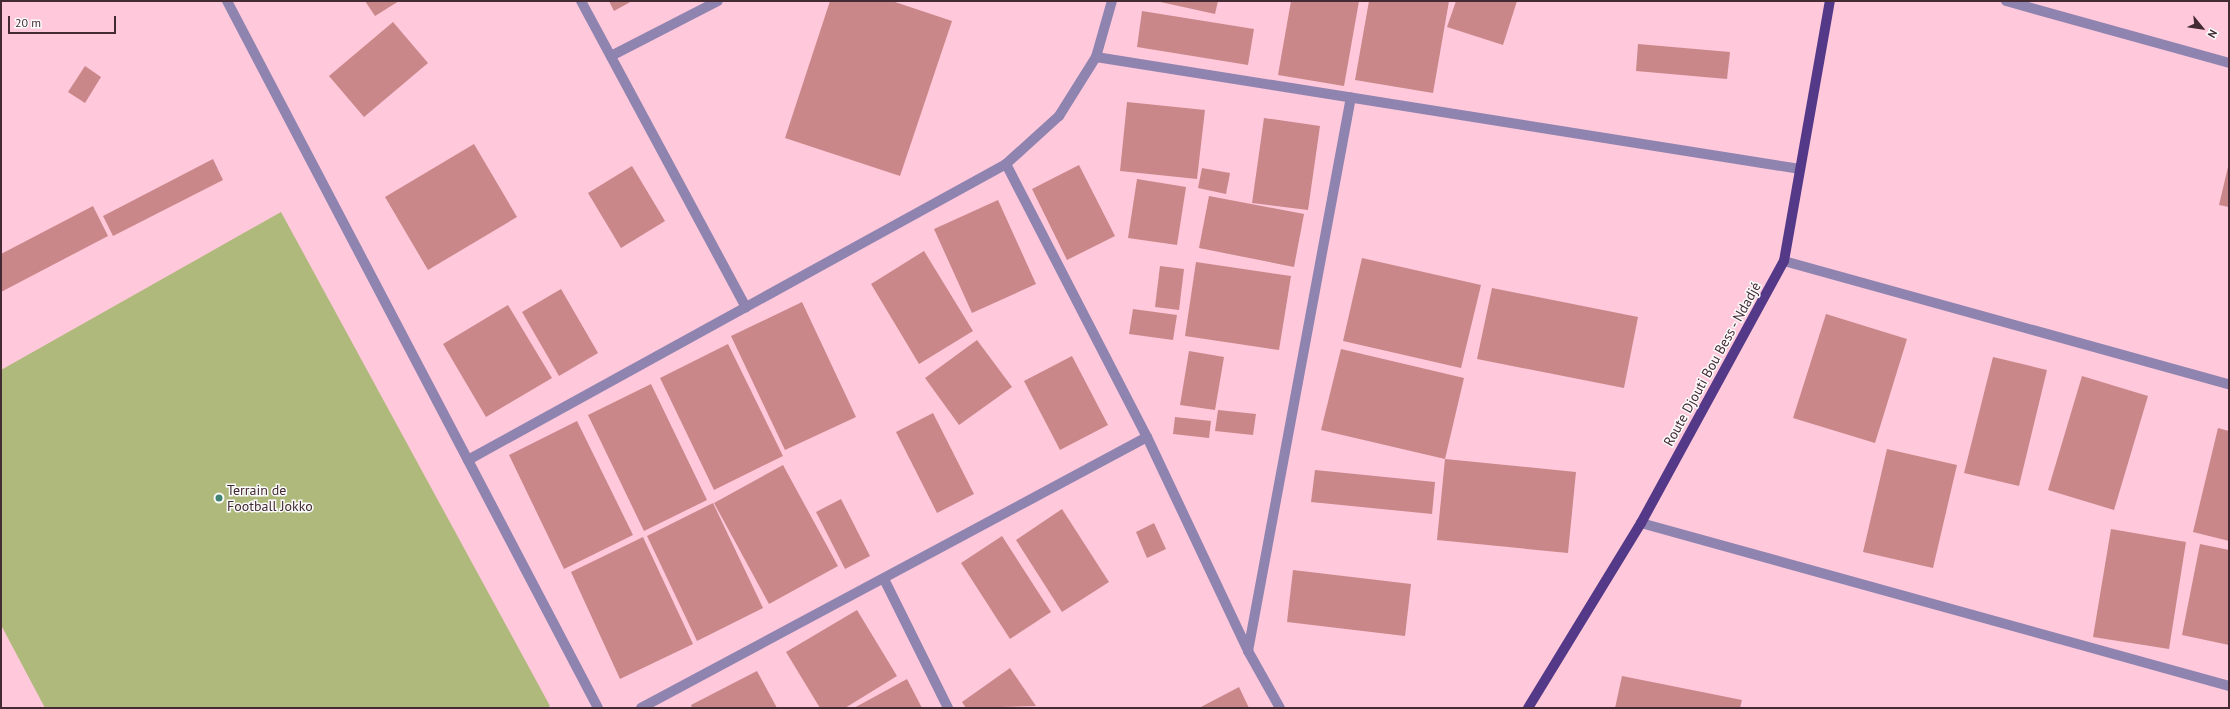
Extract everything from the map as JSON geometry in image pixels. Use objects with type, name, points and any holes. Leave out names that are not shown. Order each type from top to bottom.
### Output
[{"type":"main road","name":"Route Djouti Bou Bess - Ndadjé","points":[[1528,708],[1641,523],[1784,261],[1830,1]]},
{"type":"street","points":[[227,1],[598,708]]},
{"type":"street","points":[[581,1],[746,307]]},
{"type":"street","points":[[611,56],[718,1]]},
{"type":"street","points":[[468,460],[1006,164],[1059,116],[1096,57],[1112,1]]},
{"type":"street","points":[[2006,1],[2229,63]]},
{"type":"street","points":[[1096,57],[1800,169]]},
{"type":"street","points":[[1248,651],[1351,97]]},
{"type":"street","points":[[1006,164],[1147,437],[1248,651],[1280,708]]},
{"type":"street","points":[[1784,261],[2229,384]]},
{"type":"street","points":[[641,708],[1147,437]]},
{"type":"street","points":[[1641,523],[2229,686]]},
{"type":"street","points":[[884,579],[948,708]]},
{"type":"green space","name":"Terrain de Football Jokko","points":[[281,212],[550,706],[547,708],[45,708],[1,625],[1,370]]},
{"type":"building","points":[[365,1],[399,1],[375,16]]},
{"type":"building","points":[[609,1],[632,1],[614,11]]},
{"type":"building","points":[[830,1],[892,1],[952,21],[900,176],[785,138]]},
{"type":"building","points":[[1156,1],[1218,1],[1215,14]]},
{"type":"building","points":[[1291,1],[1359,1],[1344,86],[1278,75]]},
{"type":"building","points":[[1369,1],[1449,1],[1433,93],[1355,80]]},
{"type":"building","points":[[1456,1],[1517,1],[1503,45],[1447,27]]},
{"type":"building","points":[[1142,11],[1254,29],[1248,65],[1137,47]]},
{"type":"building","points":[[393,22],[428,63],[364,117],[329,76]]},
{"type":"building","points":[[1638,44],[1730,52],[1727,79],[1636,71]]},
{"type":"building","points":[[85,66],[101,77],[85,103],[68,92]]},
{"type":"building","points":[[1127,102],[1205,110],[1197,179],[1120,171]]},
{"type":"building","points":[[1264,118],[1320,126],[1308,210],[1252,203]]},
{"type":"building","points":[[474,144],[517,217],[428,270],[385,197]]},
{"type":"building","points":[[213,159],[223,180],[113,236],[103,216]]},
{"type":"building","points":[[1079,165],[1115,236],[1067,260],[1032,189]]},
{"type":"building","points":[[632,166],[665,221],[621,248],[588,193]]},
{"type":"building","points":[[2229,167],[2229,207],[2219,205]]},
{"type":"building","points":[[1202,168],[1230,173],[1226,194],[1198,188]]},
{"type":"building","points":[[1137,179],[1186,187],[1177,245],[1128,238]]},
{"type":"building","points":[[1209,196],[1304,214],[1294,267],[1199,248]]},
{"type":"building","points":[[998,200],[1036,284],[972,313],[934,229]]},
{"type":"building","points":[[93,206],[108,236],[1,292],[1,254]]},
{"type":"building","points":[[924,251],[973,331],[919,364],[871,284]]},
{"type":"building","points":[[1362,258],[1481,285],[1461,368],[1343,341]]},
{"type":"building","points":[[1196,262],[1291,276],[1279,350],[1185,336]]},
{"type":"building","points":[[1160,266],[1184,269],[1179,310],[1155,307]]},
{"type":"building","points":[[1492,288],[1638,317],[1624,388],[1477,359]]},
{"type":"building","points":[[561,289],[598,353],[559,376],[522,312]]},
{"type":"building","points":[[802,302],[856,417],[785,450],[731,336]]},
{"type":"building","points":[[508,305],[552,378],[486,417],[443,344]]},
{"type":"building","points":[[1133,309],[1177,315],[1173,340],[1129,334]]},
{"type":"building","points":[[1826,314],[1907,339],[1875,443],[1793,418]]},
{"type":"building","points":[[977,340],[1012,387],[959,425],[925,378]]},
{"type":"building","points":[[728,344],[783,456],[714,490],[660,378]]},
{"type":"building","points":[[1341,349],[1464,378],[1445,459],[1321,430]]},
{"type":"building","points":[[1189,351],[1224,357],[1215,410],[1180,405]]},
{"type":"building","points":[[1072,356],[1108,425],[1060,450],[1024,381]]},
{"type":"building","points":[[1993,357],[2047,370],[2019,486],[1964,473]]},
{"type":"building","points":[[2082,376],[2148,396],[2114,510],[2048,490]]},
{"type":"building","points":[[651,384],[707,500],[644,531],[588,415]]},
{"type":"building","points":[[1218,410],[1256,414],[1253,435],[1215,431]]},
{"type":"building","points":[[933,413],[974,494],[937,513],[896,432]]},
{"type":"building","points":[[1175,417],[1211,421],[1209,438],[1173,434]]},
{"type":"building","points":[[577,421],[633,535],[564,569],[509,455]]},
{"type":"building","points":[[2218,428],[2229,431],[2229,541],[2193,532]]},
{"type":"building","points":[[1887,449],[1957,465],[1933,568],[1863,552]]},
{"type":"building","points":[[1445,459],[1576,472],[1568,553],[1437,540]]},
{"type":"building","points":[[783,465],[838,566],[769,604],[714,503]]},
{"type":"building","points":[[1315,470],[1435,482],[1432,514],[1311,502]]},
{"type":"building","points":[[841,499],[870,556],[845,569],[816,512]]},
{"type":"building","points":[[713,503],[763,608],[697,641],[647,536]]},
{"type":"building","points":[[1062,509],[1109,582],[1062,612],[1016,540]]},
{"type":"building","points":[[1154,523],[1166,549],[1147,558],[1136,532]]},
{"type":"building","points":[[2111,529],[2186,542],[2169,649],[2093,637]]},
{"type":"building","points":[[1002,536],[1051,612],[1010,639],[961,563]]},
{"type":"building","points":[[643,537],[693,644],[620,679],[571,572]]},
{"type":"building","points":[[2200,544],[2229,550],[2229,645],[2182,635]]},
{"type":"building","points":[[1293,570],[1411,584],[1405,636],[1287,622]]},
{"type":"building","points":[[857,610],[897,676],[845,708],[820,708],[786,652]]},
{"type":"building","points":[[1010,668],[1036,706],[966,708],[962,702]]},
{"type":"building","points":[[757,671],[777,708],[692,708],[691,705]]},
{"type":"building","points":[[1622,676],[1742,700],[1740,708],[1615,708]]},
{"type":"building","points":[[907,679],[922,708],[854,708]]},
{"type":"building","points":[[1239,687],[1249,708],[1199,708]]},
{"type":"place","name":"Terrain de Football Jokko","points":[[219,498]]}]
